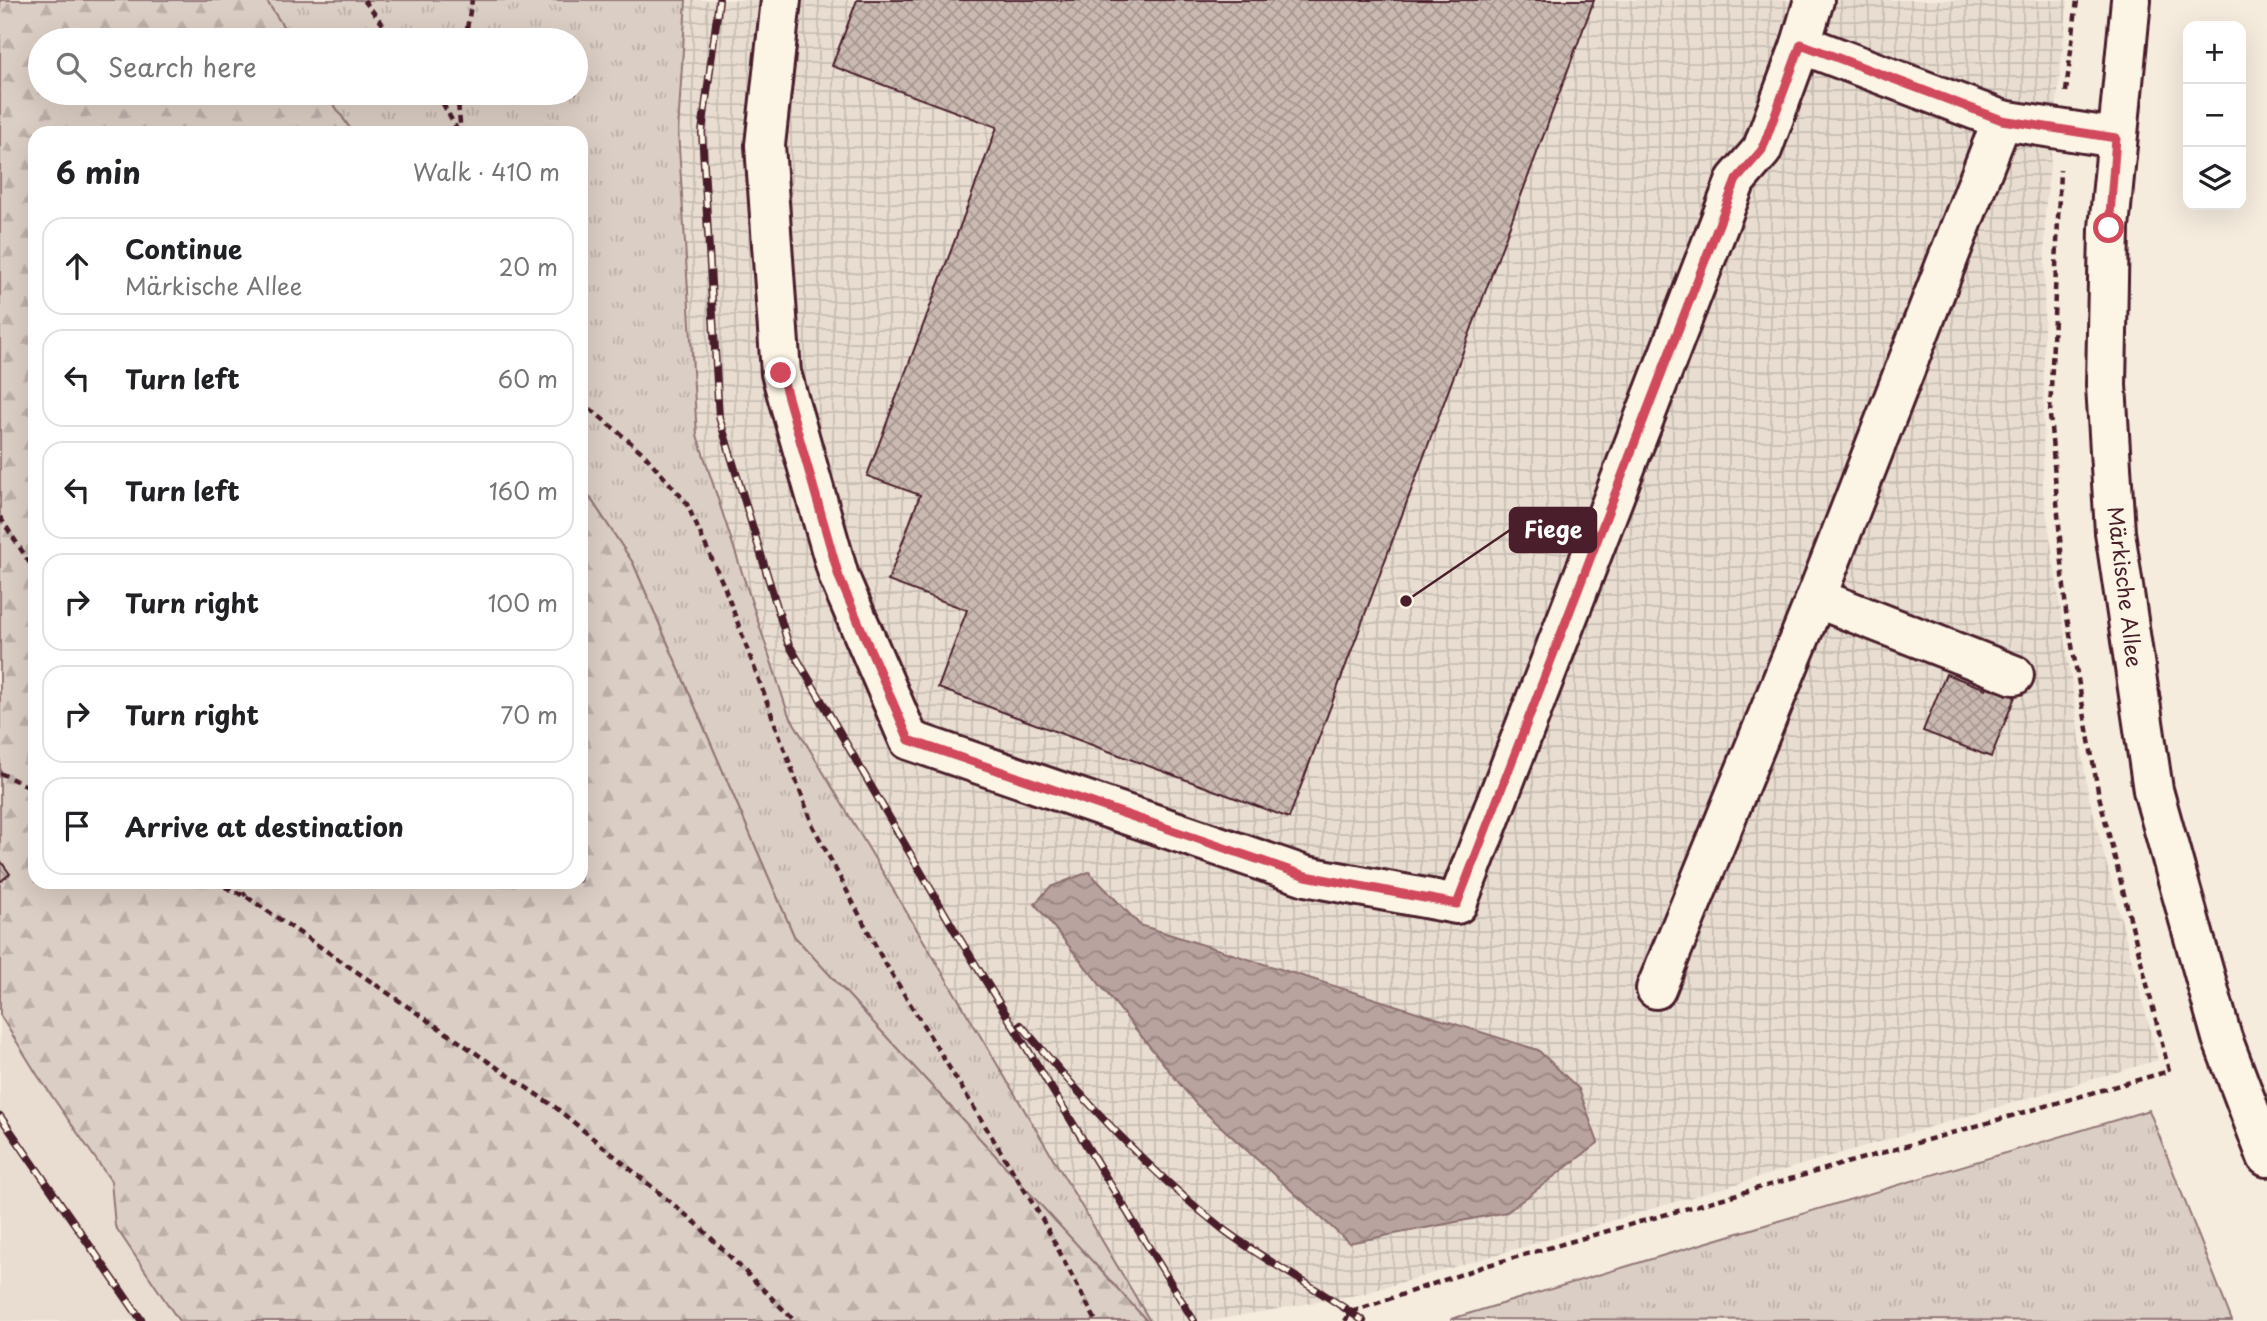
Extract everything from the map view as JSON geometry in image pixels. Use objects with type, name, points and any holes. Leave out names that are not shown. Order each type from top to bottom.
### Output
[{"type":"street","points":[[781,0],[765,145],[781,373],[839,577],[909,740],[1306,876],[1457,904],[1736,180],[1762,150],[1801,44],[1814,0]]},
{"type":"street","name":"Märkische Allee","points":[[2131,0],[2109,228],[2106,385],[2115,532],[2153,790],[2222,1038],[2267,1157]]},
{"type":"street","points":[[1801,44],[2002,120],[2116,138]]},
{"type":"street","points":[[1656,989],[1815,598],[2002,120]]},
{"type":"street","points":[[1815,598],[2014,675]]},
{"type":"path","points":[[363,0],[385,28]]},
{"type":"path","points":[[467,28],[472,0]]},
{"type":"path","points":[[444,105],[456,126]]},
{"type":"path","points":[[458,105],[459,126]]},
{"type":"path","points":[[588,407],[642,452],[686,502],[724,586],[813,826],[882,958],[1041,1217],[1096,1321]]},
{"type":"path","points":[[0,517],[28,560]]},
{"type":"path","points":[[0,773],[28,787]]},
{"type":"path","points":[[229,889],[247,897],[555,1107],[697,1224],[795,1321]]},
{"type":"path","points":[[242,889],[247,897]]},
{"type":"path","points":[[1345,1321],[1351,1312],[1485,1266],[2169,1071]]},
{"type":"shaded area","points":[[686,0],[2068,0],[2045,212],[2043,490],[2088,793],[2158,1060],[1362,1294],[1209,1321],[1150,1321],[788,713],[697,435],[678,131]]},
{"type":"shaded area","points":[[0,1015],[38,1076],[111,1181],[115,1226],[179,1321],[0,1321]]},
{"type":"green space","points":[[0,0],[266,0],[284,28],[28,28],[28,105],[334,105],[348,126],[28,126],[28,889],[588,889],[588,495],[633,563],[794,936],[1147,1321],[179,1321],[115,1226],[111,1181],[38,1076],[0,1015]]},
{"type":"green space","points":[[266,0],[686,0],[678,131],[697,435],[788,713],[1150,1321],[1147,1321],[794,936],[633,563],[588,495],[588,126],[348,126],[334,105],[588,105],[588,28],[284,28]]},
{"type":"green space","points":[[2149,1110],[2232,1321],[1451,1319]]},
{"type":"water","points":[[1089,872],[1140,925],[1538,1050],[1579,1089],[1598,1143],[1507,1212],[1349,1243],[1196,1104],[1035,904],[1050,887]]},
{"type":"building","points":[[857,0],[1594,0],[1289,818],[938,688],[967,610],[888,581],[920,495],[867,476],[997,127],[832,66]]},
{"type":"building","points":[[1946,674],[1986,689],[1990,678],[2018,689],[1991,757],[1923,731]]},
{"type":"building","points":[[0,860],[10,874],[0,882]]},
{"type":"railway","points":[[719,0],[702,132],[719,417],[788,643],[955,931],[1194,1321]]},
{"type":"railway","points":[[1021,1025],[1117,1133],[1196,1207],[1241,1242],[1363,1321]]},
{"type":"railway","points":[[0,1116],[142,1321]]},
{"type":"place","name":"Fiege","points":[[1406,601]]},
{"type":"route","points":[[781,373],[839,577],[909,740],[1306,876],[1457,904],[1736,180],[1762,150],[1801,44],[2002,120],[2116,138],[2109,228]]}]
